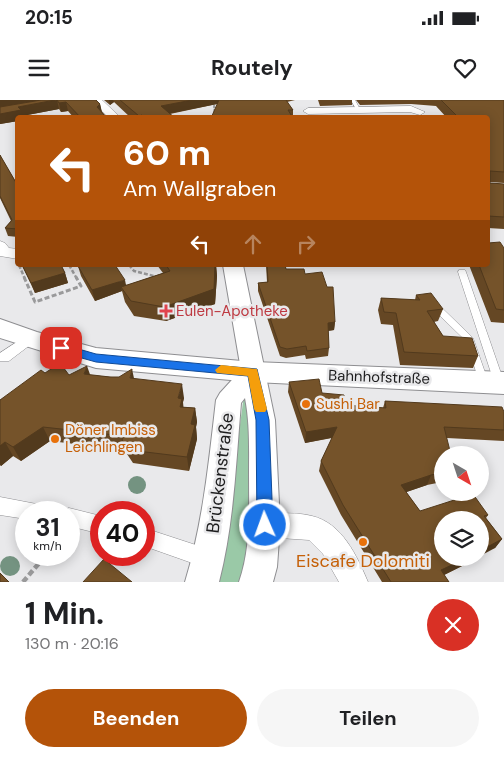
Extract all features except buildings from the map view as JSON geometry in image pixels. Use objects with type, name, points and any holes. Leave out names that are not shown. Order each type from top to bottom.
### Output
[{"type":"main road","name":"Bahnhofstraße","points":[[0,328],[29,339],[96,358],[253,372],[495,382]]},
{"type":"street","points":[[96,100],[113,115]]},
{"type":"street","points":[[305,100],[309,114],[359,110],[415,111],[403,100]]},
{"type":"street","points":[[0,246],[4,252],[15,254]]},
{"type":"street","points":[[233,267],[262,420],[265,525],[261,567],[256,582]]},
{"type":"street","points":[[4,357],[29,339]]},
{"type":"street","name":"Brückenstraße","points":[[202,582],[209,557],[221,476],[229,400],[253,372]]},
{"type":"street","points":[[0,506],[15,508]]},
{"type":"street","points":[[265,525],[314,529],[326,538],[341,558],[354,582]]},
{"type":"street","points":[[155,541],[195,554]]},
{"type":"lane","points":[[353,100],[359,110]]},
{"type":"lane","points":[[462,272],[495,382]]},
{"type":"lane","points":[[438,309],[470,340],[495,382]]},
{"type":"path","points":[[208,100],[214,105],[215,115]]},
{"type":"path","points":[[20,267],[35,302],[81,286],[70,267]]},
{"type":"path","points":[[131,267],[134,270],[166,280]]},
{"type":"path","points":[[23,582],[37,566]]},
{"type":"green space","points":[[249,393],[256,506],[241,582],[217,582],[222,559],[244,395]]},
{"type":"slow traffic","points":[[221,370],[253,372],[260,409]]},
{"type":"place","name":"Eulen-Apotheke","points":[[166,311]]},
{"type":"place","name":"Sushi Bar","points":[[306,404]]},
{"type":"place","name":"Döner Imbiss Leichlingen","points":[[55,439]]},
{"type":"place","name":"Eiscafe Dolomiti","points":[[363,542]]},
{"type":"route","points":[[61,348],[96,358],[253,372],[262,420],[265,525]]}]
